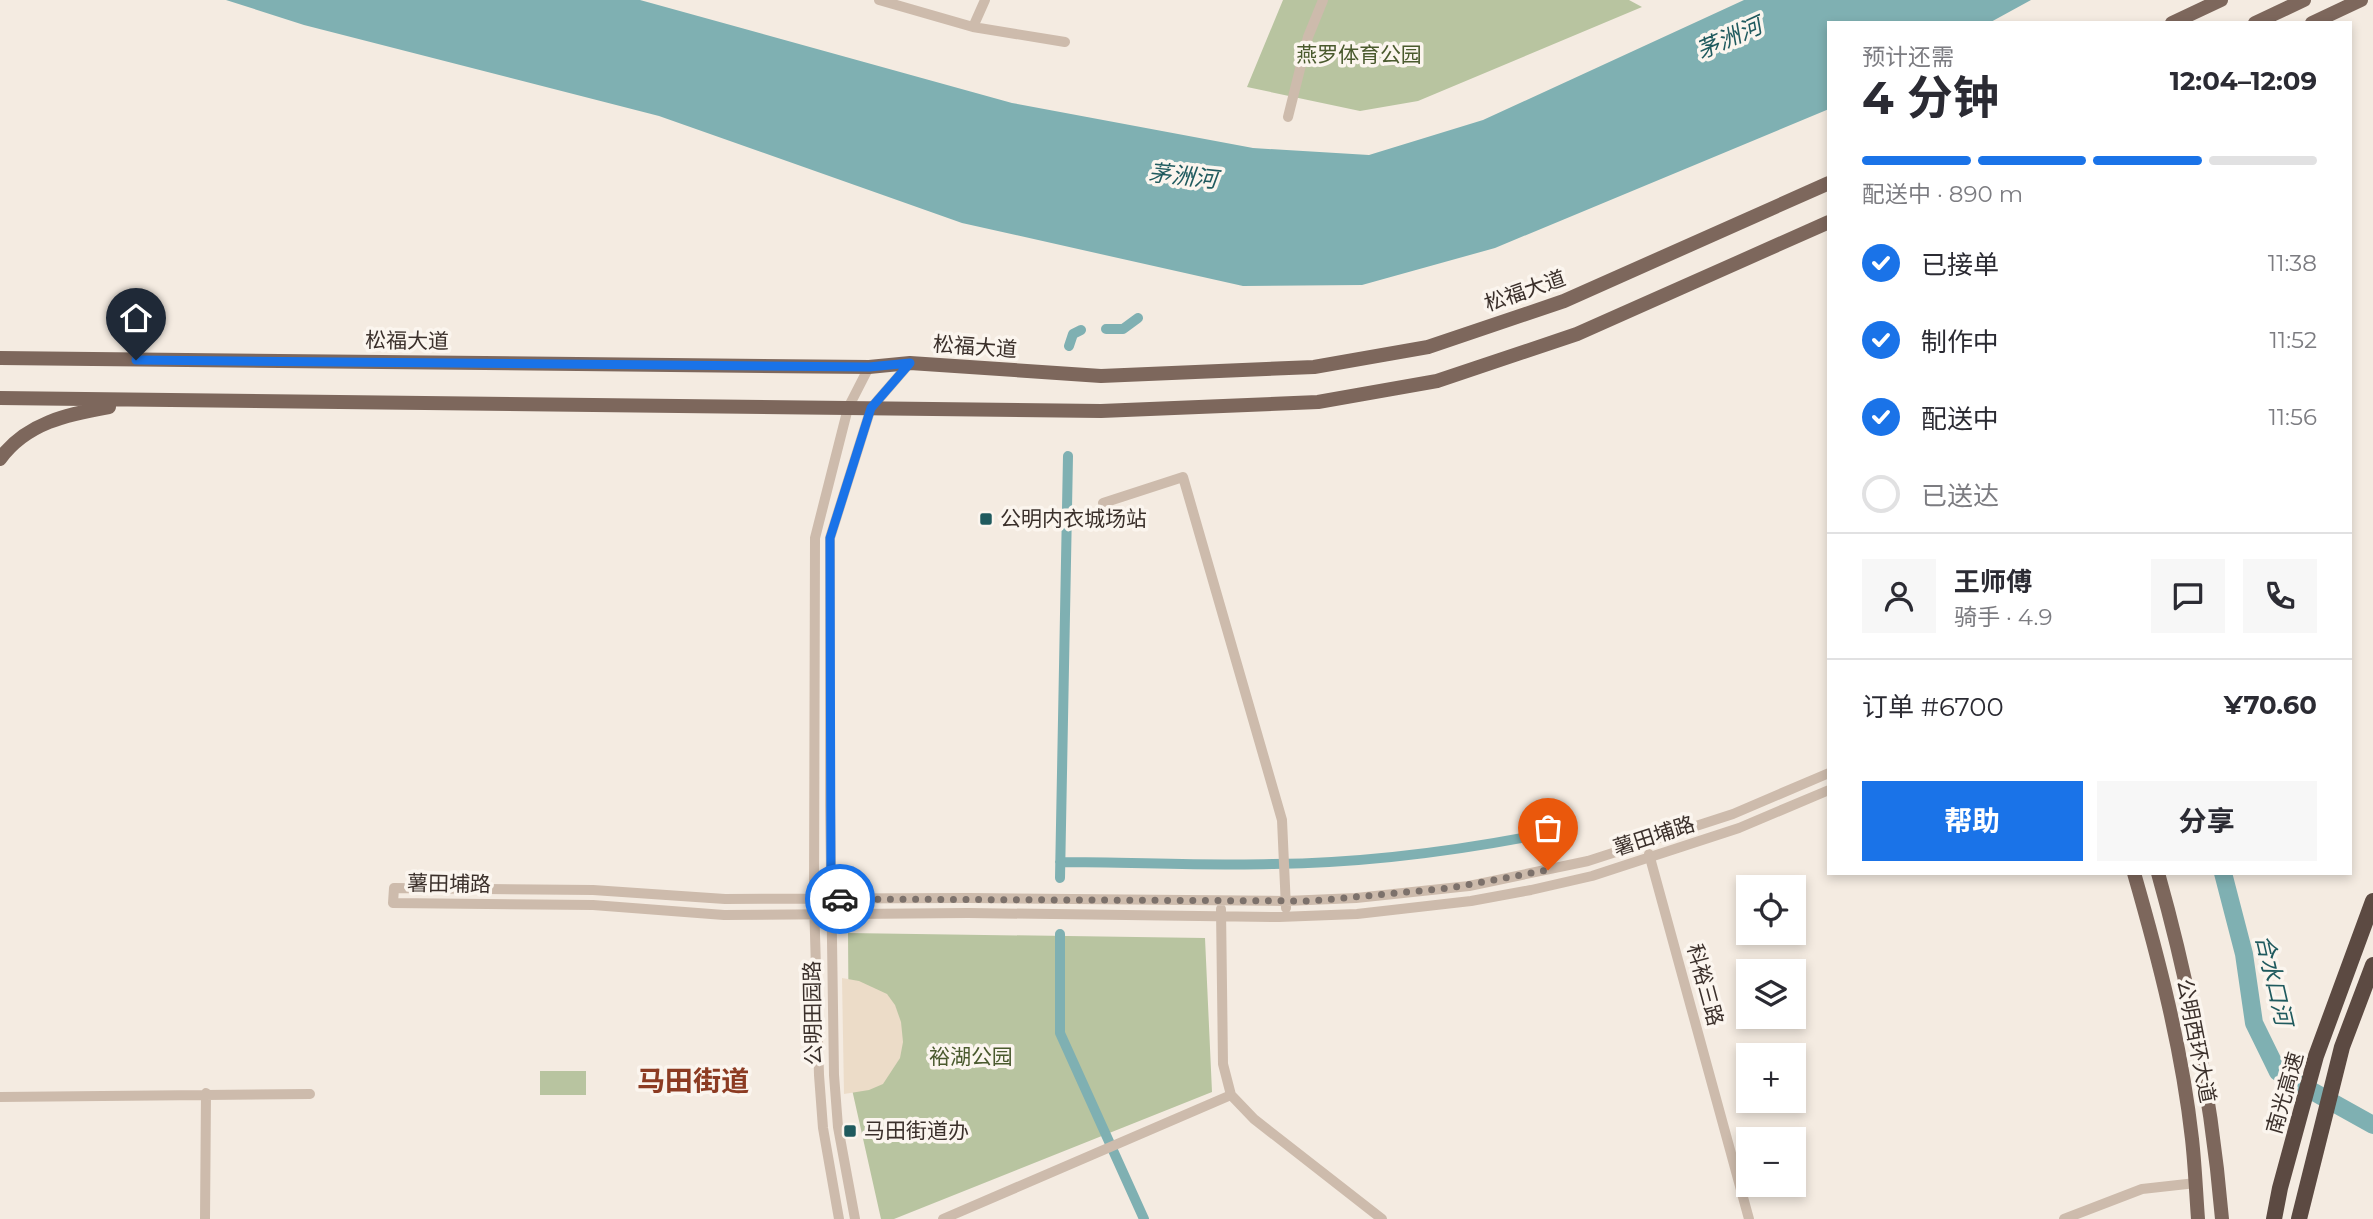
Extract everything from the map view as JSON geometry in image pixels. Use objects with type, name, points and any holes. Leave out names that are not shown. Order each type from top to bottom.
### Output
[{"type":"highway","name":"南光高速","points":[[2274,1219],[2316,1056],[2373,901]]},
{"type":"highway","name":"南光高速","points":[[2299,1219],[2342,1048],[2373,965]]},
{"type":"main road","points":[[2176,21],[2221,0]]},
{"type":"main road","points":[[2259,21],[2304,0]]},
{"type":"main road","points":[[2316,21],[2361,0]]},
{"type":"main road","name":"松福大道","points":[[0,358],[869,367],[910,363],[1101,376],[1314,367],[1428,347],[1564,301],[1827,184]]},
{"type":"main road","points":[[0,398],[1101,411],[1318,402],[1437,381],[1577,334],[1827,223]]},
{"type":"main road","points":[[0,459],[21,436],[66,415],[139,401]]},
{"type":"main road","name":"公明西环大道","points":[[2135,875],[2156,948],[2178,1053],[2192,1139],[2198,1219]]},
{"type":"main road","name":"公明西环大道","points":[[2159,875],[2176,938],[2200,1048],[2216,1141],[2222,1219]]},
{"type":"street","points":[[879,0],[974,27],[1065,42]]},
{"type":"street","points":[[974,27],[985,0]]},
{"type":"street","points":[[1288,117],[1308,37],[1324,0]]},
{"type":"street","name":"公明田园路","points":[[855,1219],[838,1126],[834,1074],[830,538],[871,408],[910,363]]},
{"type":"street","name":"公明田园路","points":[[839,1219],[823,1128],[819,1075],[814,914],[815,538],[848,408],[869,367]]},
{"type":"street","points":[[1103,503],[1183,477],[1282,820],[1286,917]]},
{"type":"street","name":"薯田埔路","points":[[1827,774],[1733,814],[1588,861],[1469,886],[1356,898],[1286,901],[725,899],[593,890],[394,888],[393,903],[593,905],[724,915],[1286,917],[1357,914],[1471,901],[1580,879],[1739,828],[1827,791]]},
{"type":"street","name":"科裕三路","points":[[1646,842],[1749,1219]]},
{"type":"street","points":[[1221,901],[1223,1064],[1231,1095],[1254,1119],[1382,1219]]},
{"type":"street","points":[[205,1219],[206,1093]]},
{"type":"street","points":[[0,1097],[310,1094]]},
{"type":"street","points":[[943,1219],[1231,1095]]},
{"type":"street","points":[[2064,1219],[2142,1189],[2196,1183]]},
{"type":"green space","name":"燕罗体育公园","points":[[1283,0],[1629,0],[1642,7],[1418,101],[1360,111],[1247,87]]},
{"type":"green space","name":"裕湖公园","points":[[848,933],[1205,938],[1212,1092],[894,1219],[881,1219],[849,1076]]},
{"type":"green space","points":[[540,1071],[586,1071],[586,1095],[540,1095]]},
{"type":"shaded area","points":[[842,978],[859,981],[887,994],[895,1005],[901,1022],[903,1042],[900,1058],[883,1084],[869,1090],[844,1094]]},
{"type":"water","name":"茅洲河","points":[[226,0],[640,0],[1012,103],[1253,148],[1369,155],[1483,120],[1744,0],[2031,0],[1993,21],[1827,21],[1827,110],[1495,248],[1362,285],[1243,286],[962,223],[659,116],[304,25]]},
{"type":"waterway","points":[[1106,329],[1123,329],[1138,318]]},
{"type":"waterway","points":[[1069,346],[1073,334],[1081,330]]},
{"type":"waterway","points":[[1060,878],[1068,456]]},
{"type":"waterway","points":[[1060,862],[1246,864],[1345,861],[1452,850],[1558,831]]},
{"type":"waterway","name":"合水口河","points":[[2224,875],[2244,954],[2254,1023],[2278,1072],[2373,1125]]},
{"type":"waterway","points":[[1060,934],[1060,1033],[1144,1219]]},
{"type":"way so far","points":[[840,899],[1312,901],[1469,886],[1548,870]]},
{"type":"place","name":"公明内衣城场站","points":[[986,519]]},
{"type":"place","name":"马田街道办","points":[[850,1131]]},
{"type":"district","name":"马田街道","points":[[693,1081]]},
{"type":"route","points":[[136,360],[869,367],[910,363],[871,408],[830,538],[831,899],[840,899]]}]
